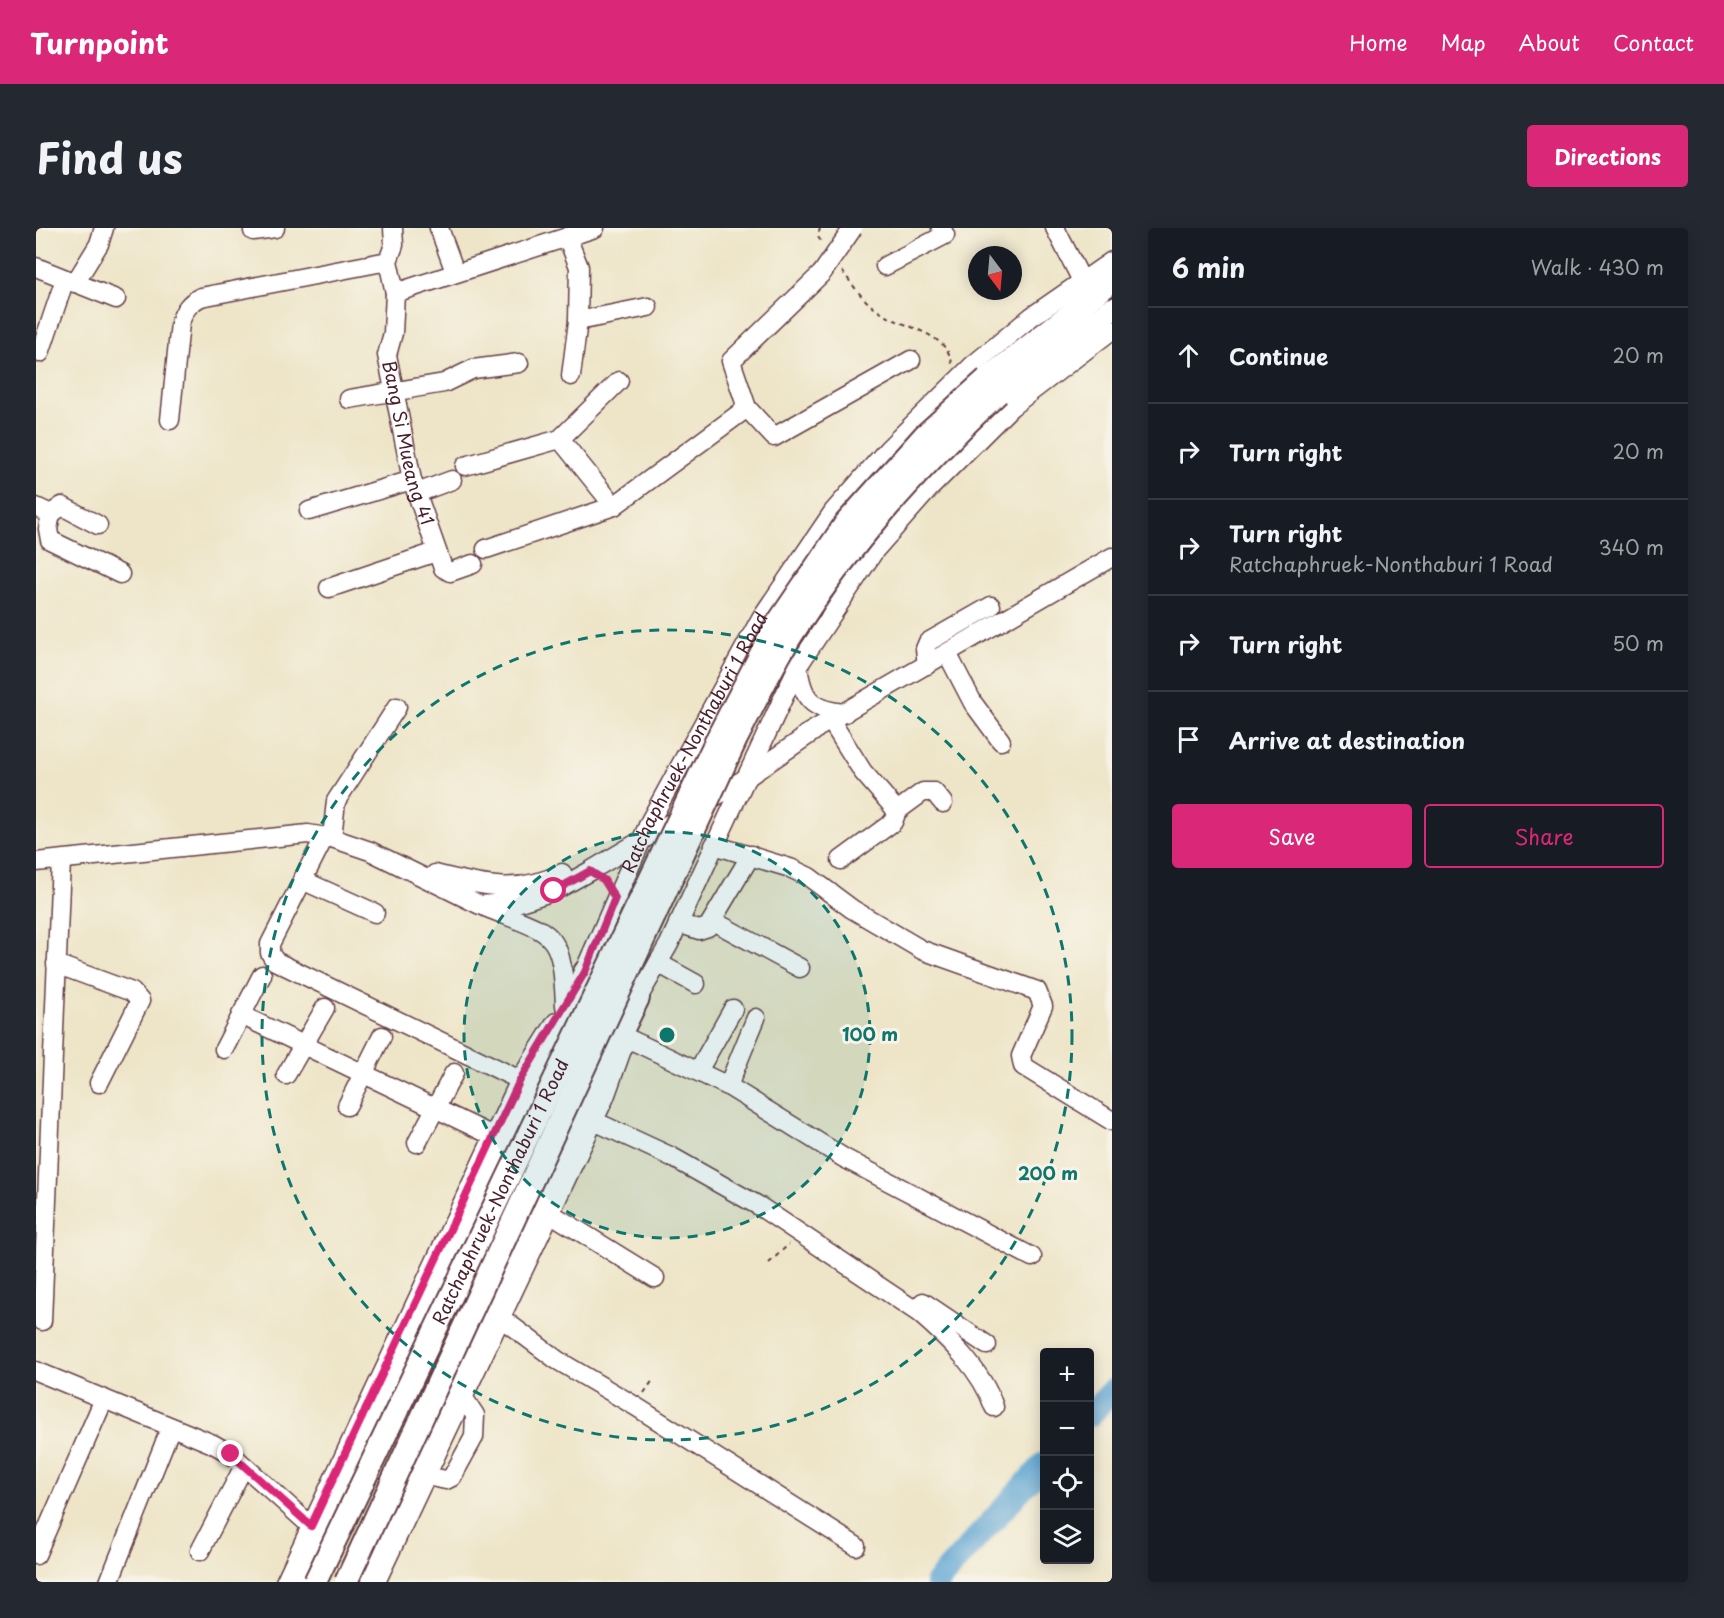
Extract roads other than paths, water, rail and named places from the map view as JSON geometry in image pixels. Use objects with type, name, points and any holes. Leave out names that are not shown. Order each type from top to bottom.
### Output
[{"type":"main road","name":"Ratchaphruek-Nonthaburi 1 Road","points":[[346,1582],[736,739],[791,635],[860,537],[993,386],[1112,281]]},
{"type":"main road","name":"Ratchaphruek-Nonthaburi 1 Road","points":[[315,1582],[721,731],[775,627],[846,523],[924,436],[993,386],[1112,309]]},
{"type":"main road","points":[[299,1582],[484,1189],[554,1048],[585,972]]},
{"type":"main road","points":[[360,1582],[542,1212],[638,998]]},
{"type":"street","points":[[40,353],[70,281],[99,244],[104,228]]},
{"type":"street","points":[[253,231],[274,228]]},
{"type":"street","name":"Bang Si Mueang 41","points":[[393,228],[394,245],[388,261],[395,293],[393,333],[387,355],[415,486],[436,552]]},
{"type":"street","points":[[439,228],[455,272]]},
{"type":"street","points":[[395,293],[595,228]]},
{"type":"street","points":[[853,228],[829,268],[731,361],[747,408],[774,437],[911,360]]},
{"type":"street","points":[[885,266],[945,235],[942,228]]},
{"type":"street","points":[[1055,228],[1082,281]]},
{"type":"street","points":[[567,237],[579,267],[578,321],[571,376]]},
{"type":"street","points":[[170,420],[180,323],[183,311],[192,302],[201,297],[388,261]]},
{"type":"street","name":"Ratchaphruek-Nonthaburi 1 Road","points":[[285,1582],[520,1080],[585,972],[642,838],[658,823],[713,707],[761,618],[841,503],[888,449],[974,365],[1031,317],[1112,261]]},
{"type":"street","points":[[36,267],[116,299]]},
{"type":"street","points":[[578,321],[648,307]]},
{"type":"street","points":[[376,1582],[501,1318],[542,1212],[596,1116],[627,1038],[638,998],[658,963],[798,666],[875,550],[929,489],[1011,407],[1112,330]]},
{"type":"street","points":[[349,399],[444,383],[473,369],[519,363]]},
{"type":"street","points":[[465,466],[560,439],[619,381]]},
{"type":"street","points":[[486,549],[614,506],[747,408]]},
{"type":"street","points":[[560,439],[614,506]]},
{"type":"street","points":[[309,511],[415,486],[452,480]]},
{"type":"street","points":[[98,525],[62,506],[44,510],[50,540],[120,574]]},
{"type":"street","points":[[329,588],[436,552],[446,572],[473,564]]},
{"type":"street","points":[[658,823],[752,762],[814,731],[1112,557]]},
{"type":"street","points":[[927,665],[925,649],[928,642],[991,606]]},
{"type":"street","points":[[947,653],[973,703],[1001,741]]},
{"type":"street","points":[[798,666],[806,696],[814,705],[838,717],[863,772],[897,811]]},
{"type":"street","points":[[397,707],[336,801],[328,837],[302,880],[270,944],[270,953],[275,961],[520,1080]]},
{"type":"street","points":[[713,707],[719,724],[729,734],[746,738],[764,736]]},
{"type":"street","points":[[401,866],[490,888],[514,887],[547,881],[743,780],[814,731]]},
{"type":"street","points":[[841,860],[893,822],[897,811],[928,790],[934,792],[943,803]]},
{"type":"street","points":[[658,823],[678,851],[679,881],[675,923]]},
{"type":"street","points":[[36,862],[266,837],[308,834],[328,837],[401,866],[480,905],[545,932],[555,941],[562,958],[566,1006]]},
{"type":"street","points":[[480,905],[520,902],[554,891],[642,838]]},
{"type":"street","points":[[714,845],[751,855],[809,877],[852,909],[922,950],[1037,991],[1043,1006],[1021,1056],[1023,1066],[1112,1120]]},
{"type":"street","points":[[590,871],[604,880],[612,904],[628,896],[647,891],[662,896],[675,923],[699,930],[708,927],[713,921],[751,855]]},
{"type":"street","points":[[42,1321],[40,1275],[61,861]]},
{"type":"street","points":[[302,880],[375,913]]},
{"type":"street","points":[[713,921],[800,968]]},
{"type":"street","points":[[658,963],[696,984]]},
{"type":"street","points":[[56,964],[132,992],[140,1001],[99,1083]]},
{"type":"street","points":[[224,1049],[262,975]]},
{"type":"street","points":[[286,1075],[325,1008]]},
{"type":"street","points":[[698,1071],[733,1009]]},
{"type":"street","points":[[241,1015],[493,1136]]},
{"type":"street","points":[[728,1086],[756,1018]]},
{"type":"street","points":[[347,1106],[382,1036]]},
{"type":"street","points":[[627,1038],[728,1086],[844,1158],[1032,1257]]},
{"type":"street","points":[[417,1143],[454,1073]]},
{"type":"street","points":[[596,1116],[801,1233],[920,1313],[977,1374],[994,1407]]},
{"type":"street","points":[[596,1116],[716,1169],[815,1228],[987,1345]]},
{"type":"street","points":[[542,1212],[655,1278]]},
{"type":"street","points":[[501,1318],[557,1360],[635,1406],[856,1546]]},
{"type":"street","points":[[36,1371],[213,1444],[243,1466],[311,1526]]},
{"type":"street","points":[[426,1476],[446,1480],[452,1477],[474,1437],[475,1415],[463,1397]]},
{"type":"street","points":[[36,1555],[104,1399]]},
{"type":"street","points":[[109,1582],[171,1427]]},
{"type":"street","points":[[200,1551],[243,1466]]},
{"type":"waterway","points":[[1094,1411],[1112,1391]]},
{"type":"waterway","points":[[937,1582],[1040,1468]]}]
